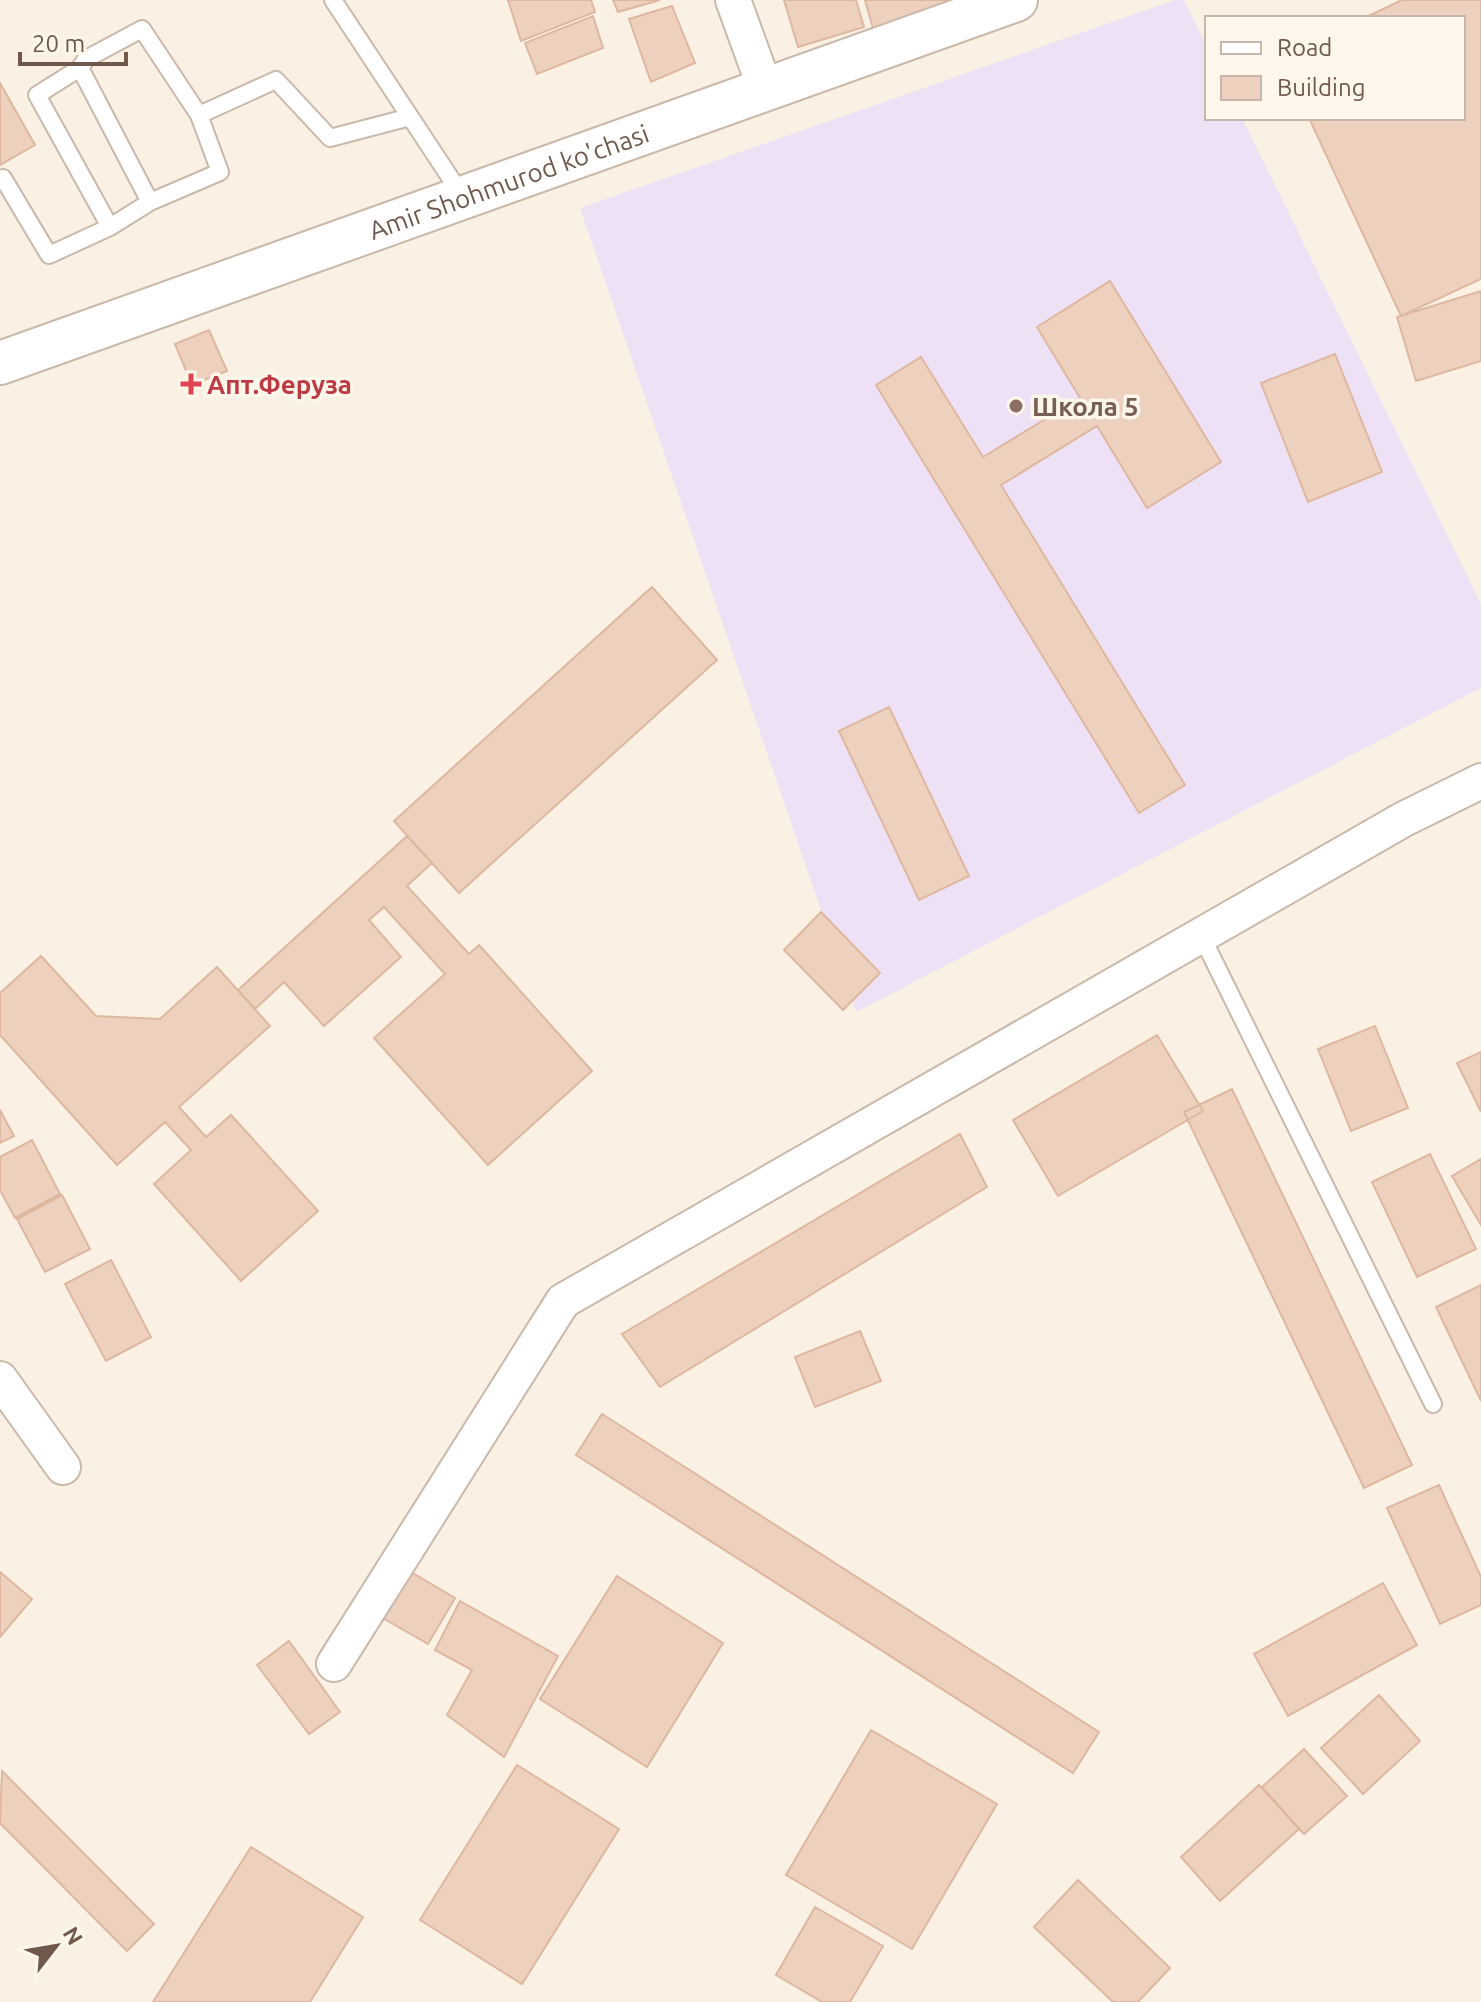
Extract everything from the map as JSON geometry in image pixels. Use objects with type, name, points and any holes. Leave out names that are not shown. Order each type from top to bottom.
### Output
[{"type":"street","points":[[733,0],[766,91]]},
{"type":"street","name":"Amir Shohmurod ko'chasi","points":[[0,363],[1016,0]]},
{"type":"street","points":[[334,1664],[563,1301],[1404,819],[1481,781]]},
{"type":"street","points":[[0,1379],[63,1467]]},
{"type":"lane","points":[[333,0],[464,199]]},
{"type":"lane","points":[[3,178],[49,255],[110,227],[150,202],[220,172],[199,115],[142,29],[86,59],[80,68],[37,95],[110,227]]},
{"type":"lane","points":[[80,68],[150,202]]},
{"type":"lane","points":[[199,115],[276,80],[330,138],[410,117]]},
{"type":"lane","points":[[1201,935],[1433,1404]]},
{"type":"shaded area","name":"Школа 5","points":[[1175,0],[1184,0],[1205,43],[1205,120],[1243,120],[1481,604],[1481,688],[856,1012],[580,208]]},
{"type":"building","points":[[508,0],[591,0],[595,12],[521,41]]},
{"type":"building","points":[[613,0],[660,0],[618,12]]},
{"type":"building","points":[[784,0],[856,0],[864,27],[798,47]]},
{"type":"building","points":[[865,0],[950,0],[953,11],[875,35]]},
{"type":"building","points":[[1402,0],[1481,0],[1481,279],[1401,316],[1310,120],[1465,120],[1465,16],[1368,16]]},
{"type":"building","points":[[672,6],[695,63],[651,82],[629,19]]},
{"type":"building","points":[[593,16],[603,48],[537,74],[525,43]]},
{"type":"building","points":[[0,83],[35,145],[0,165]]},
{"type":"building","points":[[1110,281],[1221,462],[1147,508],[1097,426],[1001,485],[1185,785],[1139,813],[876,385],[921,357],[983,457],[1080,398],[1037,327]]},
{"type":"building","points":[[1481,291],[1481,361],[1416,381],[1397,317]]},
{"type":"building","points":[[209,330],[227,371],[192,385],[175,344]]},
{"type":"building","points":[[1335,354],[1382,472],[1308,502],[1261,383]]},
{"type":"building","points":[[652,587],[717,660],[459,893],[394,821]]},
{"type":"building","points":[[889,707],[969,876],[919,900],[839,731]]},
{"type":"building","points":[[407,836],[432,863],[407,886],[469,954],[479,945],[592,1071],[488,1165],[374,1038],[445,974],[384,907],[369,920],[401,957],[324,1026],[284,982],[255,1009],[238,990]]},
{"type":"building","points":[[821,912],[880,973],[843,1010],[784,950]]},
{"type":"building","points":[[41,956],[96,1016],[160,1019],[217,967],[270,1026],[179,1107],[206,1137],[231,1115],[318,1211],[241,1281],[154,1184],[191,1150],[165,1122],[117,1165],[0,1035],[0,993]]},
{"type":"building","points":[[1375,1026],[1408,1108],[1351,1131],[1318,1049]]},
{"type":"building","points":[[1157,1035],[1203,1111],[1058,1196],[1013,1120]]},
{"type":"building","points":[[1481,1052],[1481,1112],[1457,1063]]},
{"type":"building","points":[[1232,1089],[1412,1465],[1364,1488],[1184,1112]]},
{"type":"building","points":[[0,1110],[14,1136],[0,1143]]},
{"type":"building","points":[[960,1134],[987,1187],[660,1387],[622,1334]]},
{"type":"building","points":[[32,1140],[60,1194],[15,1218],[0,1190],[0,1157]]},
{"type":"building","points":[[1430,1154],[1476,1249],[1417,1277],[1372,1182]]},
{"type":"building","points":[[1481,1159],[1481,1225],[1452,1176]]},
{"type":"building","points":[[62,1195],[90,1249],[45,1272],[17,1219]]},
{"type":"building","points":[[111,1260],[151,1337],[106,1361],[65,1284]]},
{"type":"building","points":[[1481,1285],[1481,1401],[1436,1307]]},
{"type":"building","points":[[860,1331],[881,1381],[815,1407],[795,1357]]},
{"type":"building","points":[[602,1414],[1099,1732],[1073,1773],[576,1455]]},
{"type":"building","points":[[1439,1485],[1481,1577],[1481,1605],[1440,1624],[1387,1508]]},
{"type":"building","points":[[406,1569],[455,1598],[428,1644],[379,1616]]},
{"type":"building","points":[[0,1572],[32,1599],[0,1637]]},
{"type":"building","points":[[617,1576],[723,1643],[647,1767],[540,1699]]},
{"type":"building","points":[[1383,1583],[1417,1645],[1288,1716],[1254,1654]]},
{"type":"building","points":[[460,1601],[558,1656],[504,1757],[447,1715],[472,1670],[435,1650]]},
{"type":"building","points":[[289,1641],[340,1712],[309,1734],[257,1665]]},
{"type":"building","points":[[1379,1695],[1420,1741],[1363,1794],[1321,1748]]},
{"type":"building","points":[[871,1730],[997,1804],[912,1949],[786,1875]]},
{"type":"building","points":[[1304,1749],[1347,1796],[1304,1834],[1262,1787]]},
{"type":"building","points":[[517,1765],[619,1829],[522,1984],[420,1920]]},
{"type":"building","points":[[2,1771],[154,1924],[127,1951],[0,1823]]},
{"type":"building","points":[[1259,1785],[1299,1829],[1220,1901],[1181,1857]]},
{"type":"building","points":[[251,1847],[363,1917],[310,2002],[153,2002]]},
{"type":"building","points":[[1078,1880],[1170,1968],[1138,2002],[1113,2002],[1034,1927]]},
{"type":"building","points":[[815,1907],[883,1946],[850,2002],[822,2002],[776,1975]]},
{"type":"place","name":"Апт.Феруза","points":[[191,384]]},
{"type":"place","name":"Школа 5","points":[[1016,406]]}]
